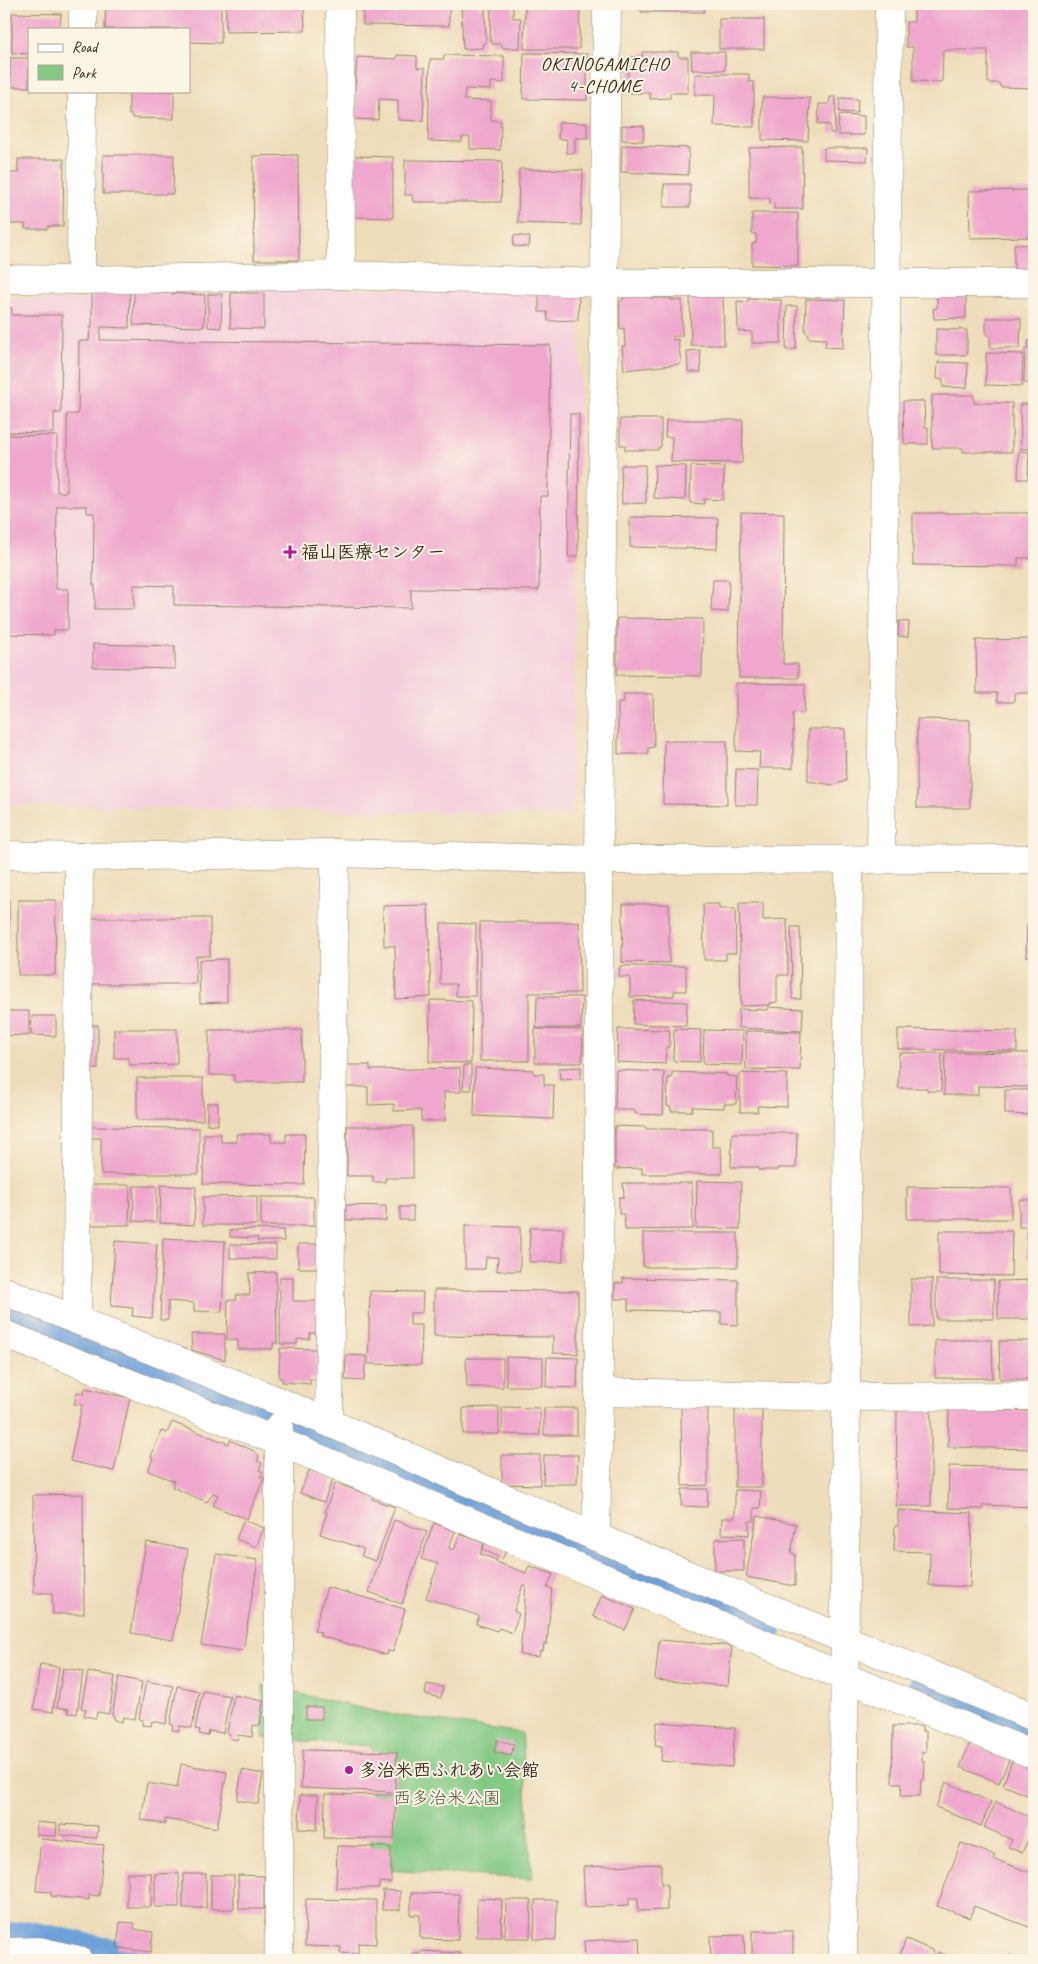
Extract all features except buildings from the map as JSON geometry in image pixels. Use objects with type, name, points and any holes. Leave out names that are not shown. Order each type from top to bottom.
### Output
[{"type":"street","points":[[83,4],[83,28]]},
{"type":"street","points":[[340,4],[341,275]]},
{"type":"street","points":[[596,1537],[599,1392],[599,860],[607,4]]},
{"type":"street","points":[[881,860],[889,4]]},
{"type":"street","points":[[81,280],[82,92]]},
{"type":"street","points":[[4,279],[81,280],[341,275],[604,283],[1034,283]]},
{"type":"street","points":[[4,856],[79,857],[335,853],[599,860],[1034,859]]},
{"type":"street","points":[[329,1423],[335,853]]},
{"type":"street","points":[[77,1319],[79,857]]},
{"type":"street","points":[[843,1960],[849,860]]},
{"type":"street","points":[[4,1291],[77,1319],[279,1422],[599,1576],[1034,1755]]},
{"type":"street","points":[[4,1334],[279,1422],[329,1423],[596,1537],[1034,1717]]},
{"type":"street","points":[[599,1392],[846,1397],[1034,1396]]},
{"type":"street","points":[[279,1422],[280,1960]]},
{"type":"street","points":[[4,1952],[38,1951],[78,1960]]},
{"type":"shaded area","name":"福山医療センター","points":[[89,287],[581,291],[572,815],[4,805],[4,298],[88,300]]},
{"type":"green space","name":"西多治米公園","points":[[263,1685],[377,1712],[522,1733],[532,1879],[371,1869],[372,1746],[263,1738]]},
{"type":"waterway","points":[[4,1314],[254,1412],[767,1628]]},
{"type":"waterway","points":[[922,1690],[1034,1735]]},
{"type":"waterway","points":[[4,1939],[28,1936],[139,1960]]},
{"type":"place","name":"福山医療センター","points":[[290,552]]},
{"type":"place","name":"多治米西ふれあい会館","points":[[349,1770]]},
{"type":"district","name":"OKINOGAMICHO 4-CHOME","points":[[605,74]]}]
